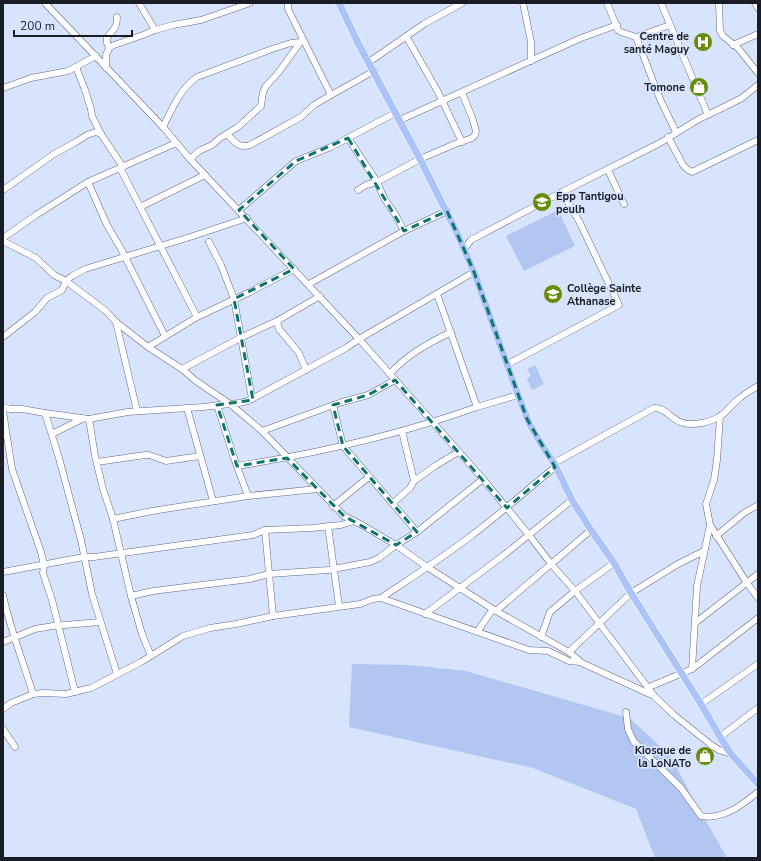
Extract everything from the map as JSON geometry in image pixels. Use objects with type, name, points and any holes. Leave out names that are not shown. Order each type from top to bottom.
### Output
[{"type":"main road","points":[[339,3],[447,211],[474,272],[530,425],[555,465],[572,500],[614,563],[720,737],[731,754],[758,784]]},
{"type":"street","points":[[45,3],[309,284],[483,479],[530,535],[552,565],[575,591],[655,696],[674,715],[710,744],[719,750],[731,754]]},
{"type":"street","points":[[139,3],[154,30]]},
{"type":"street","points":[[106,68],[106,54],[109,48],[114,45],[154,30],[201,20],[250,3]]},
{"type":"street","points":[[289,3],[288,9],[302,40],[331,95]]},
{"type":"street","points":[[369,62],[424,24],[462,3]]},
{"type":"street","points":[[523,3],[531,42],[531,61]]},
{"type":"street","points":[[607,3],[618,30],[621,32],[636,37],[670,24]]},
{"type":"street","points":[[660,3],[708,114]]},
{"type":"street","points":[[719,3],[720,31],[723,36],[738,48],[758,74]]},
{"type":"street","points":[[755,3],[758,8]]},
{"type":"street","points":[[109,48],[107,38],[117,24],[117,17]]},
{"type":"street","points":[[400,120],[462,93],[499,74],[581,38],[616,25]]},
{"type":"street","points":[[733,45],[758,34]]},
{"type":"street","points":[[406,36],[442,101],[462,142]]},
{"type":"street","points":[[636,37],[653,81],[676,132]]},
{"type":"street","points":[[163,127],[173,105],[191,81],[272,49],[302,40]]},
{"type":"street","points":[[190,159],[199,151],[212,145],[220,138],[238,127],[261,106],[263,92],[266,86],[278,73],[302,40]]},
{"type":"street","points":[[3,88],[31,78],[58,73],[76,67],[96,56]]},
{"type":"street","points":[[76,67],[85,90],[92,116],[121,167],[160,247],[197,317]]},
{"type":"street","points":[[227,134],[240,146],[246,147],[301,117],[314,105],[374,71]]},
{"type":"street","points":[[464,249],[471,240],[660,143],[708,114],[742,98],[758,85]]},
{"type":"street","points":[[358,190],[420,159],[472,138],[476,131],[462,93]]},
{"type":"street","points":[[239,210],[300,159],[348,138],[396,112]]},
{"type":"street","points":[[3,190],[54,154],[87,134],[96,132],[101,134]]},
{"type":"street","points":[[668,137],[683,165],[686,169],[692,172],[758,140]]},
{"type":"street","points":[[348,138],[404,230]]},
{"type":"street","points":[[176,142],[88,182],[36,215],[3,239],[36,258],[54,275],[106,311],[116,322],[148,347],[182,369],[230,404],[262,431],[344,516],[396,545],[494,610],[568,652],[582,662],[655,696]]},
{"type":"street","points":[[608,170],[624,204]]},
{"type":"street","points":[[140,207],[205,174]]},
{"type":"street","points":[[88,182],[107,225],[165,336]]},
{"type":"street","points":[[508,364],[620,305],[579,221],[562,192]]},
{"type":"street","points":[[309,284],[404,230],[447,211]]},
{"type":"street","points":[[3,337],[35,312],[47,298],[62,290],[66,282],[85,269],[160,247],[247,218]]},
{"type":"street","points":[[209,242],[221,265],[234,299],[252,399]]},
{"type":"street","points":[[148,347],[197,317],[294,269]]},
{"type":"street","points":[[3,407],[86,418],[137,411],[239,403],[252,399],[346,348],[474,272]]},
{"type":"street","points":[[437,294],[451,332],[462,369],[477,407]]},
{"type":"street","points":[[182,369],[242,337],[277,321],[320,296]]},
{"type":"street","points":[[277,321],[279,329],[299,353],[306,370]]},
{"type":"street","points":[[116,322],[137,411]]},
{"type":"street","points":[[390,374],[399,363],[418,350],[451,332]]},
{"type":"street","points":[[262,431],[368,394],[395,380]]},
{"type":"street","points":[[3,708],[33,694],[66,694],[91,688],[151,656],[183,636],[210,628],[273,616],[360,604],[380,598],[428,567],[470,537],[507,508],[555,465],[620,425],[654,408],[661,408],[683,423],[700,423],[720,416],[740,398],[758,386]]},
{"type":"street","points":[[237,466],[288,458],[343,446],[433,423],[477,407],[518,395]]},
{"type":"street","points":[[217,405],[248,496]]},
{"type":"street","points":[[333,405],[343,446],[369,477],[393,502],[417,532]]},
{"type":"street","points":[[187,408],[212,501]]},
{"type":"street","points":[[10,409],[4,414],[12,469],[41,552],[44,565],[43,574],[52,600],[57,625],[75,692]]},
{"type":"street","points":[[45,413],[81,540],[92,594],[117,674]]},
{"type":"street","points":[[720,416],[714,480],[706,504],[710,525],[746,583],[758,598]]},
{"type":"street","points":[[52,434],[86,418]]},
{"type":"street","points":[[86,418],[103,489],[122,552],[131,596],[142,634],[151,656]]},
{"type":"street","points":[[402,431],[414,481]]},
{"type":"street","points":[[393,502],[410,488],[414,481],[458,452]]},
{"type":"street","points":[[97,462],[144,455],[149,455],[166,461],[200,456]]},
{"type":"street","points":[[333,506],[369,477]]},
{"type":"street","points":[[131,596],[153,591],[250,579],[269,574],[334,569],[375,560],[417,532],[483,479]]},
{"type":"street","points":[[113,519],[212,501],[317,489]]},
{"type":"street","points":[[425,614],[461,589],[572,500]]},
{"type":"street","points":[[716,536],[744,513],[758,505]]},
{"type":"street","points":[[3,572],[84,557],[94,557],[253,535],[265,530],[328,526],[354,522]]},
{"type":"street","points":[[692,669],[697,586],[710,525]]},
{"type":"street","points":[[328,526],[339,606]]},
{"type":"street","points":[[265,530],[273,616]]},
{"type":"street","points":[[477,632],[494,610],[552,565],[591,530]]},
{"type":"street","points":[[568,652],[632,593],[678,564],[704,551]]},
{"type":"street","points":[[541,637],[550,612],[575,591],[614,563]]},
{"type":"street","points":[[695,623],[758,574]]},
{"type":"street","points":[[3,595],[14,636],[33,694]]},
{"type":"street","points":[[380,598],[529,650],[548,651],[570,661],[582,662]]},
{"type":"street","points":[[649,688],[692,669],[758,618]]},
{"type":"street","points":[[3,642],[14,636],[35,629],[57,625],[100,622]]},
{"type":"street","points":[[701,704],[758,664]]},
{"type":"street","points":[[720,737],[758,708]]},
{"type":"street","points":[[626,712],[628,729],[634,742],[681,788],[701,816],[709,818],[731,811],[758,792]]},
{"type":"street","points":[[3,730],[15,747]]},
{"type":"highlighted area","points":[[348,138],[404,231],[447,211],[474,272],[527,419],[555,467],[507,508],[395,380],[368,395],[333,405],[343,446],[417,532],[396,545],[344,516],[287,458],[237,466],[217,405],[253,400],[234,299],[294,269],[239,210],[296,161]]},
{"type":"shaded area","points":[[558,210],[575,246],[524,271],[506,236]]},
{"type":"shaded area","points":[[535,365],[544,384],[532,390],[527,379],[531,375],[527,369]]},
{"type":"shaded area","points":[[352,664],[410,665],[466,671],[629,718],[670,755],[727,858],[655,858],[636,809],[533,768],[349,727]]},
{"type":"place","name":"Centre de santé Maguy","points":[[703,42]]},
{"type":"place","name":"Tomone","points":[[699,87]]},
{"type":"place","name":"Epp Tantigou peulh","points":[[542,202]]},
{"type":"place","name":"Collège Sainte Athanase","points":[[553,294]]},
{"type":"place","name":"Kiosque de la LoNATo","points":[[705,756]]}]
